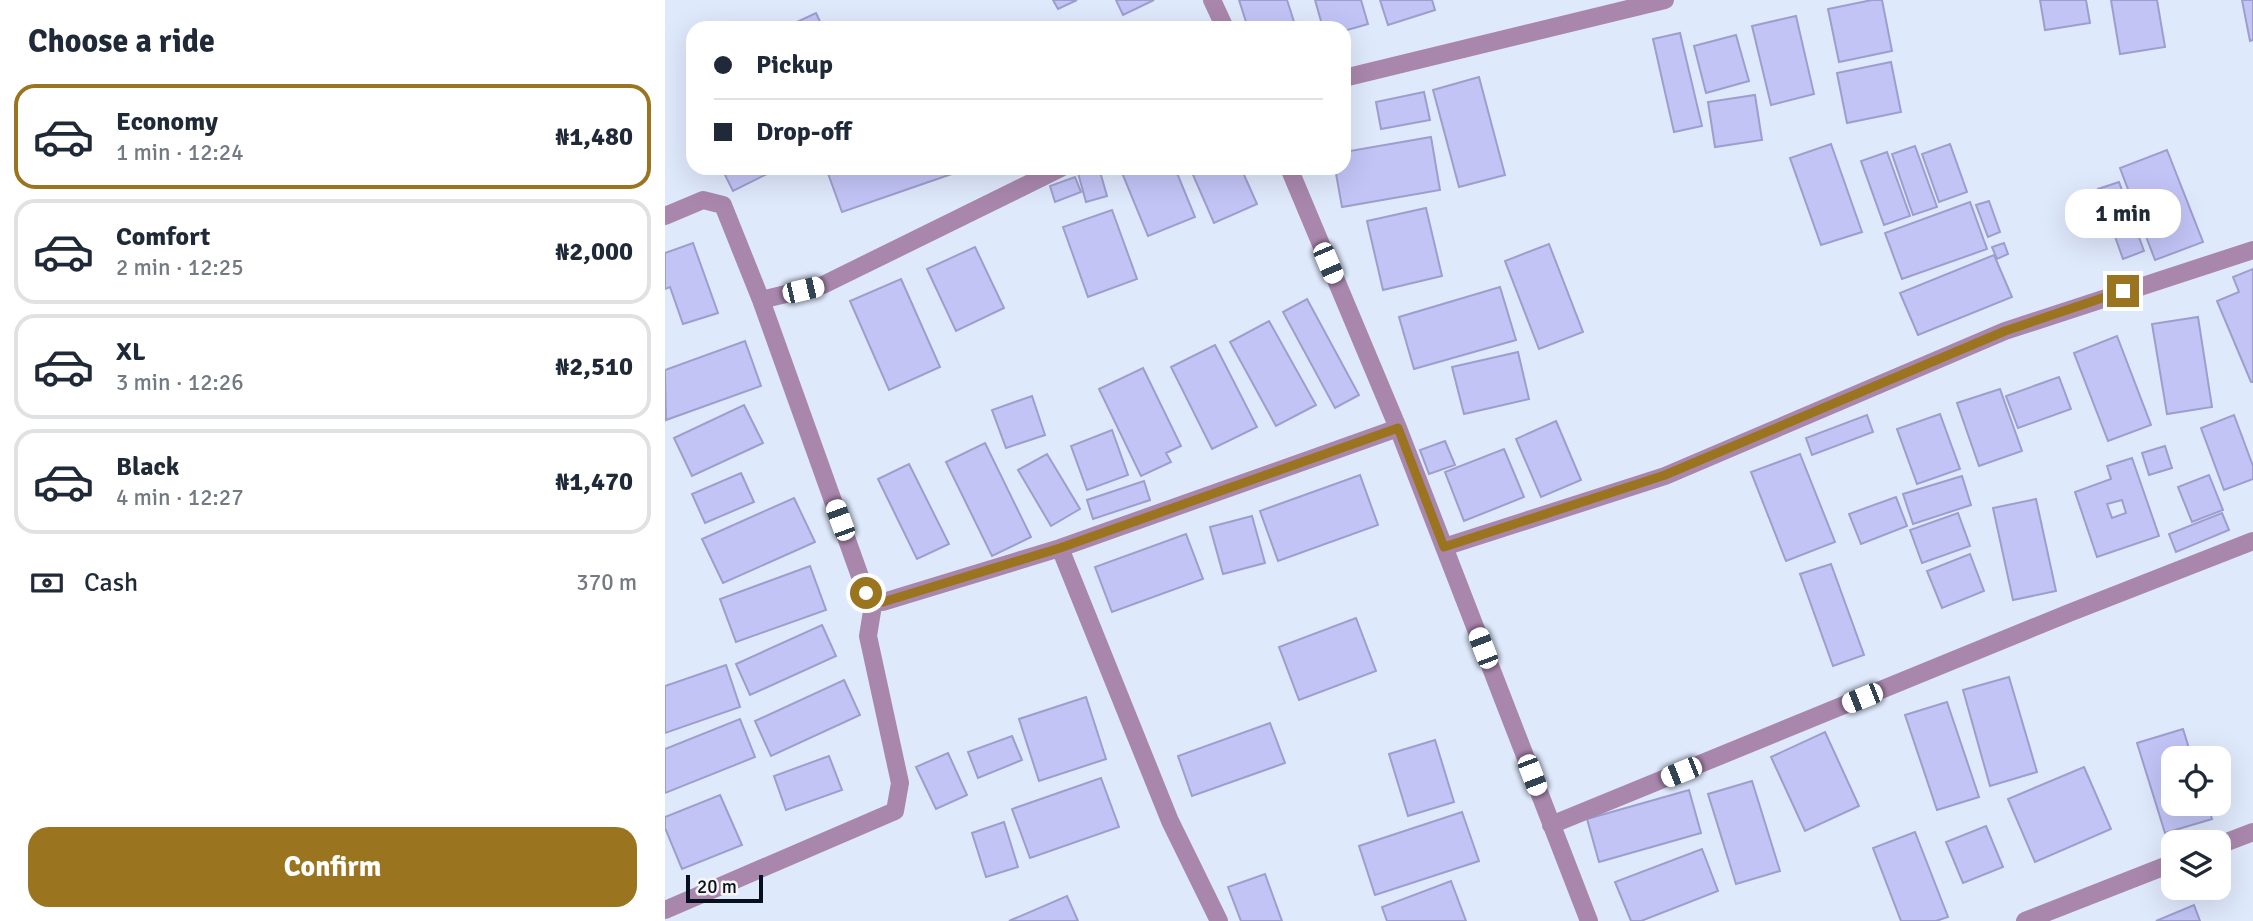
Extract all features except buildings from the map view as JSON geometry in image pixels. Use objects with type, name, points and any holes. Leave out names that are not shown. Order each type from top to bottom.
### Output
[{"type":"street","points":[[1212,0],[1222,21]]},
{"type":"street","points":[[1351,76],[1665,0]]},
{"type":"street","points":[[761,300],[823,285],[1047,175]]},
{"type":"street","points":[[1292,175],[1398,428],[1589,921]]},
{"type":"street","points":[[665,216],[703,200],[723,205],[761,300],[866,593],[883,602],[1060,548],[1398,428]]},
{"type":"street","points":[[1444,547],[1665,475],[2005,331],[2253,250]]},
{"type":"street","points":[[1551,825],[2069,613],[2253,541]]},
{"type":"street","points":[[1060,548],[1170,821],[1219,921]]},
{"type":"street","points":[[665,910],[895,811],[900,783],[867,636],[874,599]]},
{"type":"street","points":[[2231,840],[2253,832]]},
{"type":"street","points":[[2025,921],[2161,868]]},
{"type":"route","points":[[866,593],[883,602],[1035,556],[1398,428],[1444,547],[1665,475],[2005,331],[2123,291]]}]
